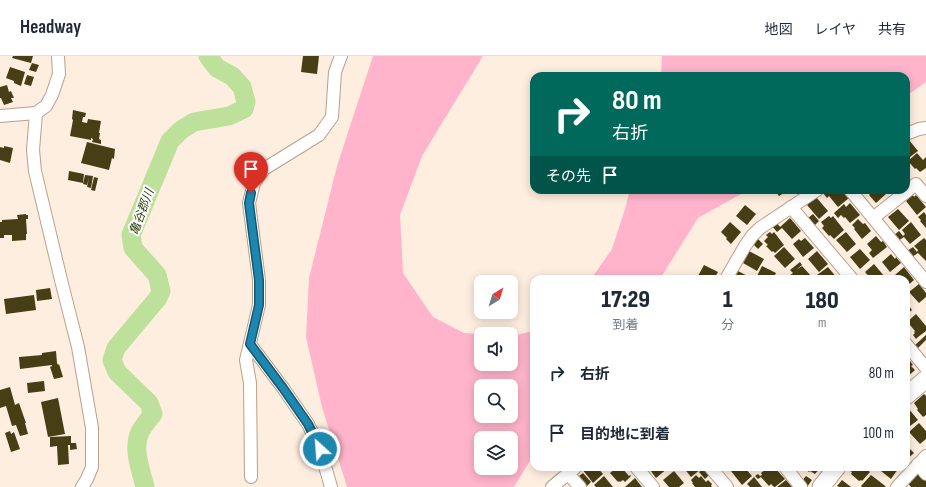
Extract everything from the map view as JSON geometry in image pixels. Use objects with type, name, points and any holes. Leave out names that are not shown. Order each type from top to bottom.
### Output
[{"type":"street","points":[[0,116],[36,113],[46,106],[52,95],[59,74],[58,56]]},
{"type":"street","points":[[251,477],[250,383],[246,360],[259,305],[259,280],[249,203],[254,182],[264,169],[319,135],[332,117],[335,72],[341,56]]},
{"type":"street","points":[[36,113],[33,150],[36,170],[78,347],[92,428],[92,467],[82,487]]},
{"type":"street","points":[[910,132],[926,128]]},
{"type":"street","points":[[910,189],[916,184],[926,196]]},
{"type":"street","points":[[728,275],[745,246],[760,228],[811,194]]},
{"type":"street","points":[[853,194],[926,282]]},
{"type":"street","points":[[874,218],[904,194]]},
{"type":"street","points":[[791,207],[849,275]]},
{"type":"street","points":[[250,344],[308,424],[320,449],[331,487]]},
{"type":"street","points":[[910,351],[926,377],[910,392]]},
{"type":"street","points":[[922,460],[926,474]]},
{"type":"street","points":[[897,487],[922,460]]},
{"type":"street","points":[[552,487],[571,471]]},
{"type":"street","points":[[572,471],[580,487]]},
{"type":"street","points":[[639,471],[653,487]]},
{"type":"street","points":[[713,471],[727,487]]},
{"type":"street","points":[[788,471],[801,487]]},
{"type":"street","points":[[821,487],[834,471]]},
{"type":"shaded area","points":[[373,56],[483,56],[422,156],[400,215],[403,273],[433,317],[464,333],[474,334],[474,371],[518,371],[518,334],[530,332],[530,461],[514,487],[347,487],[322,407],[306,337],[309,278],[337,166]]},
{"type":"shaded area","points":[[662,56],[926,56],[926,82],[910,93],[910,72],[661,72]]},
{"type":"shaded area","points":[[629,194],[741,194],[698,218],[662,275],[594,275],[612,249]]},
{"type":"building","points":[[13,56],[33,56],[31,63],[12,58]]},
{"type":"building","points":[[303,56],[319,56],[317,74],[301,72]]},
{"type":"building","points":[[32,63],[39,65],[36,72],[29,70]]},
{"type":"building","points":[[10,67],[25,72],[21,86],[6,78]]},
{"type":"building","points":[[27,75],[34,77],[31,86],[24,84]]},
{"type":"building","points":[[7,85],[9,92],[11,91],[14,98],[11,98],[13,102],[4,105],[0,98],[0,87]]},
{"type":"building","points":[[73,110],[86,113],[82,122],[87,123],[88,119],[101,121],[99,139],[101,140],[101,144],[92,142],[93,139],[91,138],[91,140],[70,136]]},
{"type":"building","points":[[910,141],[918,151],[910,157]]},
{"type":"building","points":[[87,142],[115,149],[114,159],[112,158],[109,170],[81,163]]},
{"type":"building","points":[[4,146],[13,148],[10,163],[0,160],[0,147],[4,148]]},
{"type":"building","points":[[917,153],[923,160],[926,157],[926,168],[920,172],[910,163],[910,159]]},
{"type":"building","points":[[69,171],[84,174],[83,183],[68,180]]},
{"type":"building","points":[[85,175],[93,176],[91,188],[87,187],[89,178],[87,185],[83,184]]},
{"type":"building","points":[[94,177],[98,178],[95,191],[91,190]]},
{"type":"building","points":[[824,194],[846,194],[849,198],[838,207],[829,196],[827,198]]},
{"type":"building","points":[[870,194],[886,194],[876,203],[869,195]]},
{"type":"building","points":[[913,195],[914,197],[916,195],[926,207],[917,215],[906,201]]},
{"type":"building","points":[[816,197],[828,211],[819,219],[807,205]]},
{"type":"building","points":[[850,203],[860,215],[850,223],[845,217],[844,218],[841,215],[838,218],[834,213],[844,204],[846,207]]},
{"type":"building","points":[[745,205],[756,214],[747,225],[736,216]]},
{"type":"building","points":[[898,209],[909,221],[899,230],[888,217]]},
{"type":"building","points":[[924,212],[926,215],[926,228],[918,217]]},
{"type":"building","points":[[813,214],[819,221],[814,226],[808,218]]},
{"type":"building","points":[[17,215],[28,215],[28,219],[26,219],[26,240],[12,241],[12,235],[4,235],[4,238],[0,238],[0,222],[2,222],[2,220],[18,219]]},
{"type":"building","points":[[829,216],[831,218],[833,216],[844,230],[834,239],[822,228],[824,226],[821,222]]},
{"type":"building","points":[[790,218],[801,231],[792,239],[782,228],[777,232],[772,226],[777,223],[780,227]]},
{"type":"building","points":[[858,219],[863,224],[865,223],[871,231],[862,239],[852,225]]},
{"type":"building","points":[[730,222],[741,232],[731,244],[721,232]]},
{"type":"building","points":[[911,222],[921,235],[910,244],[904,237],[898,241],[894,235],[899,231],[903,236],[905,234],[902,230]]},
{"type":"building","points":[[770,232],[772,234],[774,232],[784,245],[775,253],[766,246],[768,245],[764,241],[768,237],[766,235]]},
{"type":"building","points":[[846,232],[856,244],[847,252],[836,240]]},
{"type":"building","points":[[876,236],[881,242],[883,241],[887,247],[873,258],[869,253],[872,250],[867,244]]},
{"type":"building","points":[[805,238],[814,248],[803,257],[793,244],[799,239],[801,241]]},
{"type":"building","points":[[924,238],[926,240],[926,261],[918,253],[912,257],[907,251],[913,247],[917,252],[918,250],[914,246]]},
{"type":"building","points":[[758,239],[763,244],[758,249],[753,244]]},
{"type":"building","points":[[784,247],[795,259],[785,268],[774,256]]},
{"type":"building","points":[[860,249],[870,260],[860,269],[850,257]]},
{"type":"building","points":[[749,251],[764,259],[757,271],[743,263]]},
{"type":"building","points":[[817,251],[828,264],[819,272],[808,259]]},
{"type":"building","points":[[891,254],[901,263],[890,272],[882,262]]},
{"type":"building","points":[[800,262],[802,265],[796,270],[802,266],[810,275],[790,275],[793,273],[790,270]]},
{"type":"building","points":[[874,264],[883,275],[868,275],[865,272]]},
{"type":"building","points":[[704,265],[718,272],[716,275],[699,275]]},
{"type":"building","points":[[762,266],[776,273],[775,275],[758,275]]},
{"type":"building","points":[[828,267],[835,275],[817,275]]},
{"type":"building","points":[[904,267],[914,280],[910,284],[910,275],[895,275]]},
{"type":"building","points":[[738,271],[746,275],[736,275]]},
{"type":"building","points":[[919,284],[926,293],[926,297],[919,303],[910,291]]},
{"type":"building","points":[[50,288],[52,299],[37,301],[36,290]]},
{"type":"building","points":[[34,295],[36,310],[6,314],[4,299]]},
{"type":"building","points":[[916,314],[926,326],[926,331],[916,339],[913,335],[915,331],[910,325],[910,319]]},
{"type":"building","points":[[926,335],[926,340],[918,348],[915,345]]},
{"type":"building","points":[[56,351],[57,363],[58,365],[59,364],[63,377],[54,379],[50,367],[52,365],[20,369],[19,357],[42,355],[42,353]]},
{"type":"building","points":[[910,361],[913,365],[911,366],[915,370],[910,374]]},
{"type":"building","points":[[44,381],[45,391],[28,393],[27,383]]},
{"type":"building","points":[[10,387],[15,405],[19,403],[28,434],[20,436],[16,425],[12,426],[6,406],[0,408],[0,390]]},
{"type":"building","points":[[924,394],[926,396],[926,415],[923,417],[917,410],[918,409],[914,403]]},
{"type":"building","points":[[58,398],[65,434],[48,437],[41,402]]},
{"type":"building","points":[[910,410],[918,420],[910,426]]},
{"type":"building","points":[[919,423],[926,431],[926,439],[920,444],[910,433],[910,431]]},
{"type":"building","points":[[10,431],[11,434],[14,432],[20,449],[11,452],[5,433]]},
{"type":"building","points":[[71,436],[71,443],[76,443],[77,449],[70,450],[70,445],[68,445],[69,464],[58,465],[57,446],[50,447],[50,437]]},
{"type":"building","points":[[910,449],[914,453],[910,456]]},
{"type":"building","points":[[584,471],[600,471],[603,474],[593,483]]},
{"type":"building","points":[[612,471],[625,471],[629,476],[631,476],[625,482],[623,480],[618,482],[610,473]]},
{"type":"building","points":[[651,471],[664,471],[656,478]]},
{"type":"building","points":[[674,471],[684,483],[679,487],[669,487],[663,480]]},
{"type":"building","points":[[686,471],[698,471],[691,477]]},
{"type":"building","points":[[706,471],[709,475],[705,479],[699,472]]},
{"type":"building","points":[[731,471],[748,471],[752,476],[742,485]]},
{"type":"building","points":[[763,471],[778,471],[785,479],[775,487],[771,484],[769,486],[761,477],[758,479],[755,476],[758,474],[760,476],[762,475],[761,473]]},
{"type":"building","points":[[810,471],[818,471],[815,474]]},
{"type":"building","points":[[850,471],[870,472],[862,481],[859,481],[851,474],[852,472]]},
{"type":"building","points":[[881,471],[897,471],[891,479]]},
{"type":"building","points":[[917,471],[926,481],[926,487],[911,487],[906,481]]},
{"type":"building","points":[[583,473],[591,482],[587,486],[579,476]]},
{"type":"building","points":[[696,475],[699,478],[701,476],[706,482],[708,480],[712,484],[712,487],[695,487],[691,480]]},
{"type":"building","points":[[871,475],[886,487],[862,487],[861,486]]},
{"type":"building","points":[[604,476],[613,487],[596,487],[594,485]]},
{"type":"building","points":[[806,476],[812,480],[807,487],[801,482]]},
{"type":"building","points":[[754,477],[762,487],[750,487],[747,484]]},
{"type":"building","points":[[635,478],[642,487],[625,487]]},
{"type":"building","points":[[786,480],[792,487],[777,487]]},
{"type":"building","points":[[842,480],[851,487],[837,486]]},
{"type":"waterway","name":"亀谷郡川","points":[[145,487],[138,460],[137,445],[140,432],[153,414],[149,403],[117,372],[112,360],[116,348],[158,298],[161,291],[157,275],[133,248],[131,235],[170,141],[181,130],[194,122],[229,116],[244,109],[246,102],[242,87],[232,76],[217,68],[208,56]]},
{"type":"route","points":[[251,193],[249,203],[259,280],[259,305],[250,344],[308,424],[320,449]]}]
